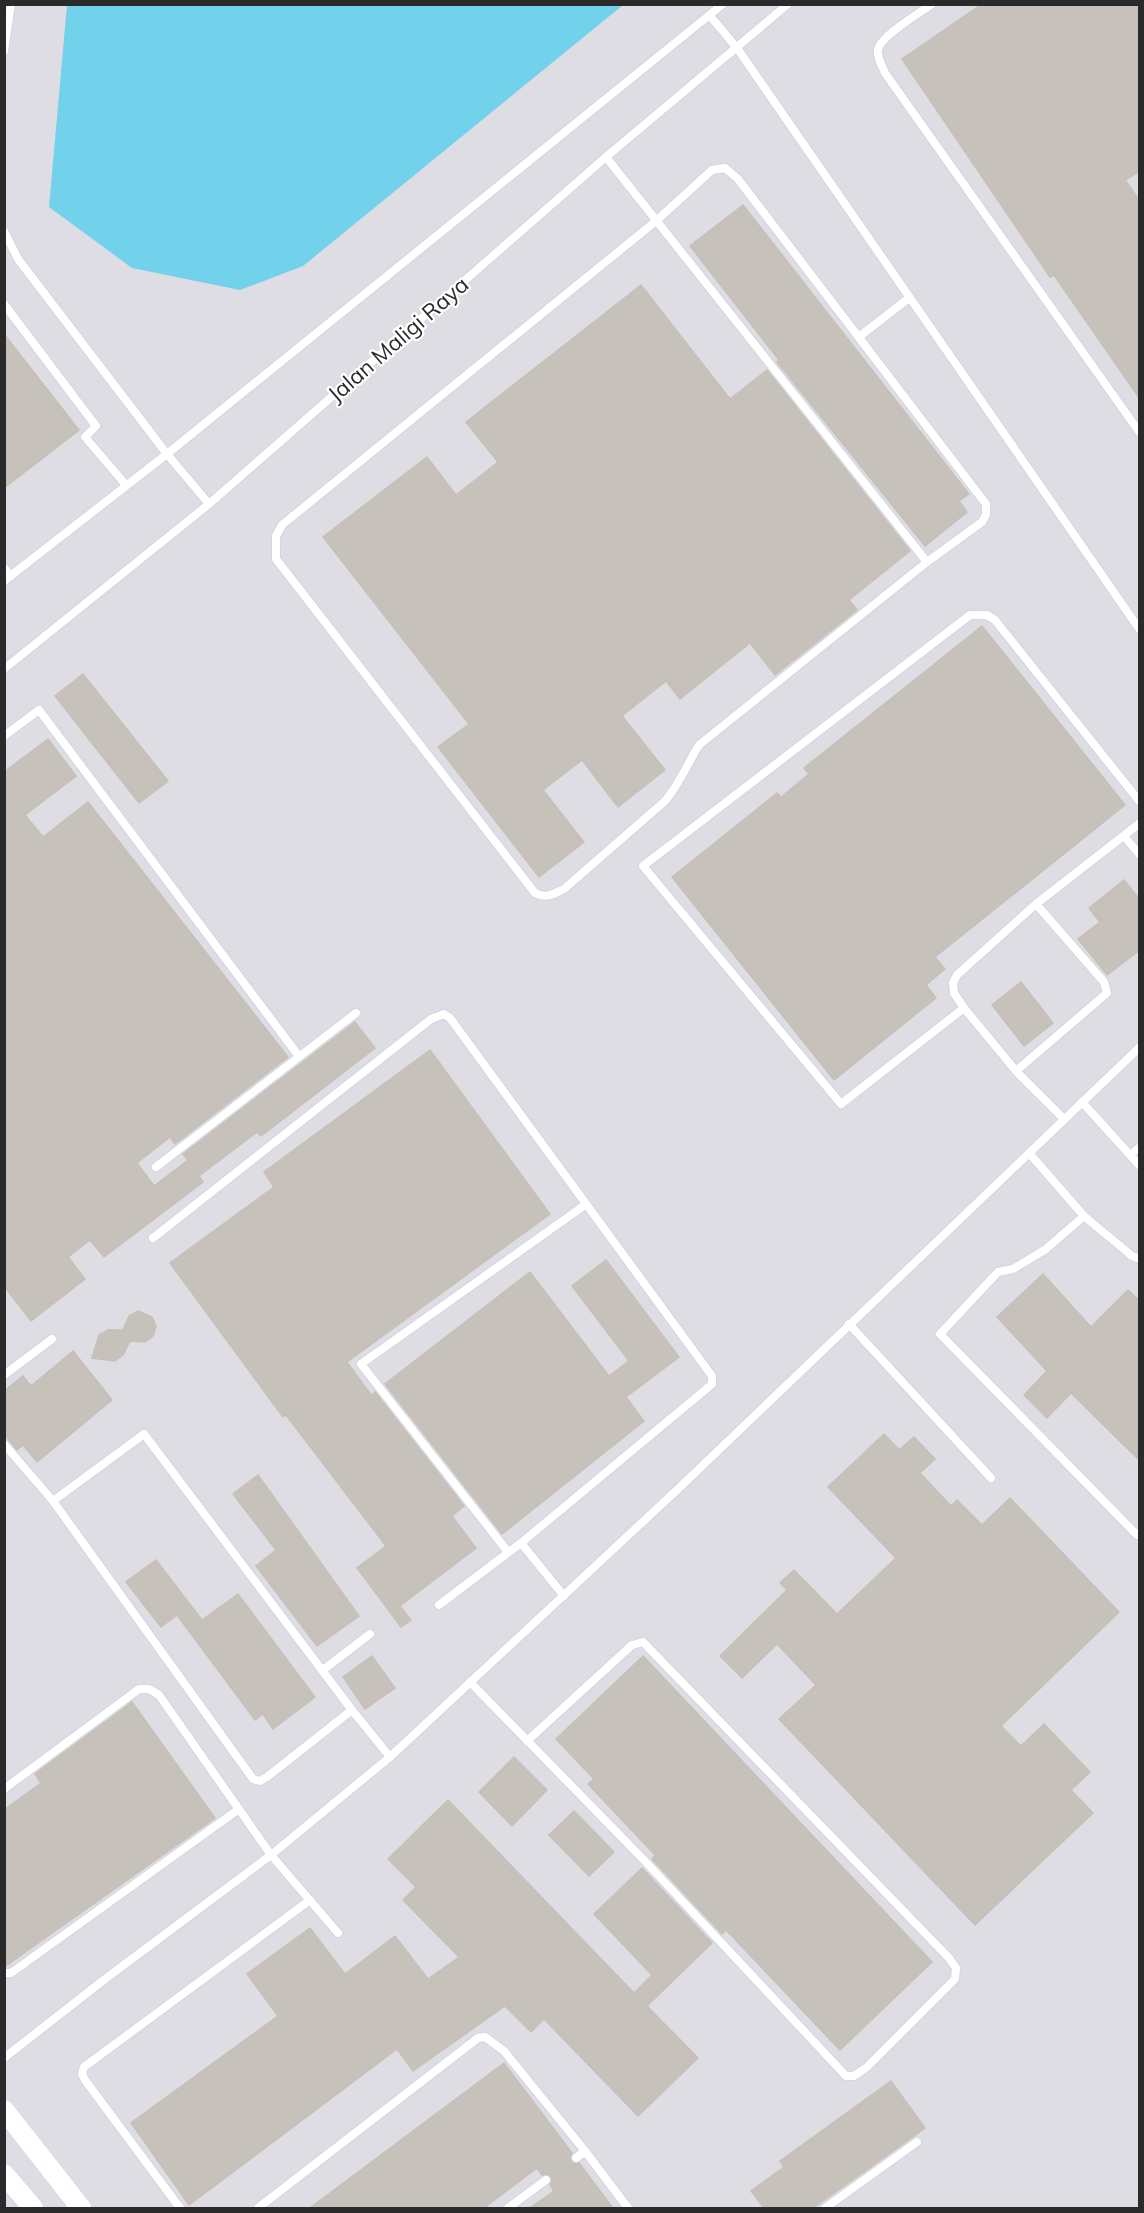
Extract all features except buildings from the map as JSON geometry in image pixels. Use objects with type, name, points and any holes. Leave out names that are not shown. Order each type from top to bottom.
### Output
[{"type":"street","points":[[4,2110],[81,2208]]},
{"type":"street","points":[[4,2174],[33,2208]]},
{"type":"lane","points":[[4,51],[10,4]]},
{"type":"lane","points":[[4,568],[8,579],[167,454],[723,4]]},
{"type":"lane","name":"Jalan Maligi Raya","points":[[4,669],[209,504],[606,157],[788,4]]},
{"type":"lane","points":[[932,4],[885,38],[878,47],[878,58],[885,73],[1140,433]]},
{"type":"lane","points":[[710,16],[737,48],[1140,630]]},
{"type":"lane","points":[[606,157],[927,562]]},
{"type":"lane","points":[[725,168],[738,179],[860,336],[986,504],[986,514],[982,522],[927,562],[699,745],[679,776],[677,788],[665,801],[564,889],[552,895],[542,896],[536,893],[276,559],[276,537],[282,525],[656,221],[712,170],[725,168]]},
{"type":"lane","points":[[4,231],[18,259],[167,454],[209,504]]},
{"type":"lane","points":[[860,336],[909,298]]},
{"type":"lane","points":[[4,304],[96,426],[85,436],[126,486]]},
{"type":"lane","points":[[964,1008],[841,1104],[644,866],[970,615],[979,613],[995,621],[1140,802]]},
{"type":"lane","points":[[4,736],[39,710],[298,1055]]},
{"type":"lane","points":[[1064,1119],[1016,1071],[964,1008],[954,993],[952,983],[957,975],[1036,904],[1140,823]]},
{"type":"lane","points":[[1124,836],[1140,855]]},
{"type":"lane","points":[[1016,1071],[1107,993],[1104,982],[1036,904]]},
{"type":"lane","points":[[156,1167],[298,1055],[356,1013]]},
{"type":"lane","points":[[153,1238],[430,1019],[444,1014],[450,1018],[585,1205],[708,1368],[712,1376],[712,1384],[521,1543],[439,1605]]},
{"type":"lane","points":[[4,2058],[271,1855],[390,1757],[564,1596],[1140,1047]]},
{"type":"lane","points":[[1082,1102],[1140,1166]]},
{"type":"lane","points":[[1130,1155],[1140,1147]]},
{"type":"lane","points":[[1029,1153],[1084,1216],[1132,1257],[1140,1259]]},
{"type":"lane","points":[[508,1552],[361,1364],[585,1205]]},
{"type":"lane","points":[[1084,1216],[1046,1249],[1013,1269],[998,1272],[940,1335],[1137,1535],[1140,1532]]},
{"type":"lane","points":[[849,1324],[991,1478]]},
{"type":"lane","points":[[4,1375],[52,1339]]},
{"type":"lane","points":[[53,1501],[144,1434],[390,1757]]},
{"type":"lane","points":[[4,1444],[53,1501],[253,1779],[260,1781],[267,1777],[352,1710]]},
{"type":"lane","points":[[521,1543],[564,1596]]},
{"type":"lane","points":[[323,1670],[370,1634]]},
{"type":"lane","points":[[470,1682],[527,1741],[644,1859],[846,2076],[854,2076],[867,2067],[955,1979],[956,1968],[949,1958],[643,1642],[632,1645],[527,1741]]},
{"type":"lane","points":[[4,1789],[139,1689],[149,1689],[159,1695],[271,1855],[338,1933]]},
{"type":"lane","points":[[4,1972],[11,1972],[239,1809]]},
{"type":"lane","points":[[180,2208],[85,2080],[82,2074],[84,2067],[310,1900]]},
{"type":"lane","points":[[258,2208],[478,2038],[492,2040],[504,2051],[628,2208]]},
{"type":"lane","points":[[825,2208],[917,2142]]},
{"type":"lane","points":[[576,2158],[585,2151]]},
{"type":"lane","points":[[508,2208],[546,2180]]},
{"type":"shaded area","points":[[5,5],[1139,5],[1139,2208],[5,2208]]},
{"type":"water","points":[[67,4],[623,5],[303,266],[240,290],[132,268],[49,207]]}]
